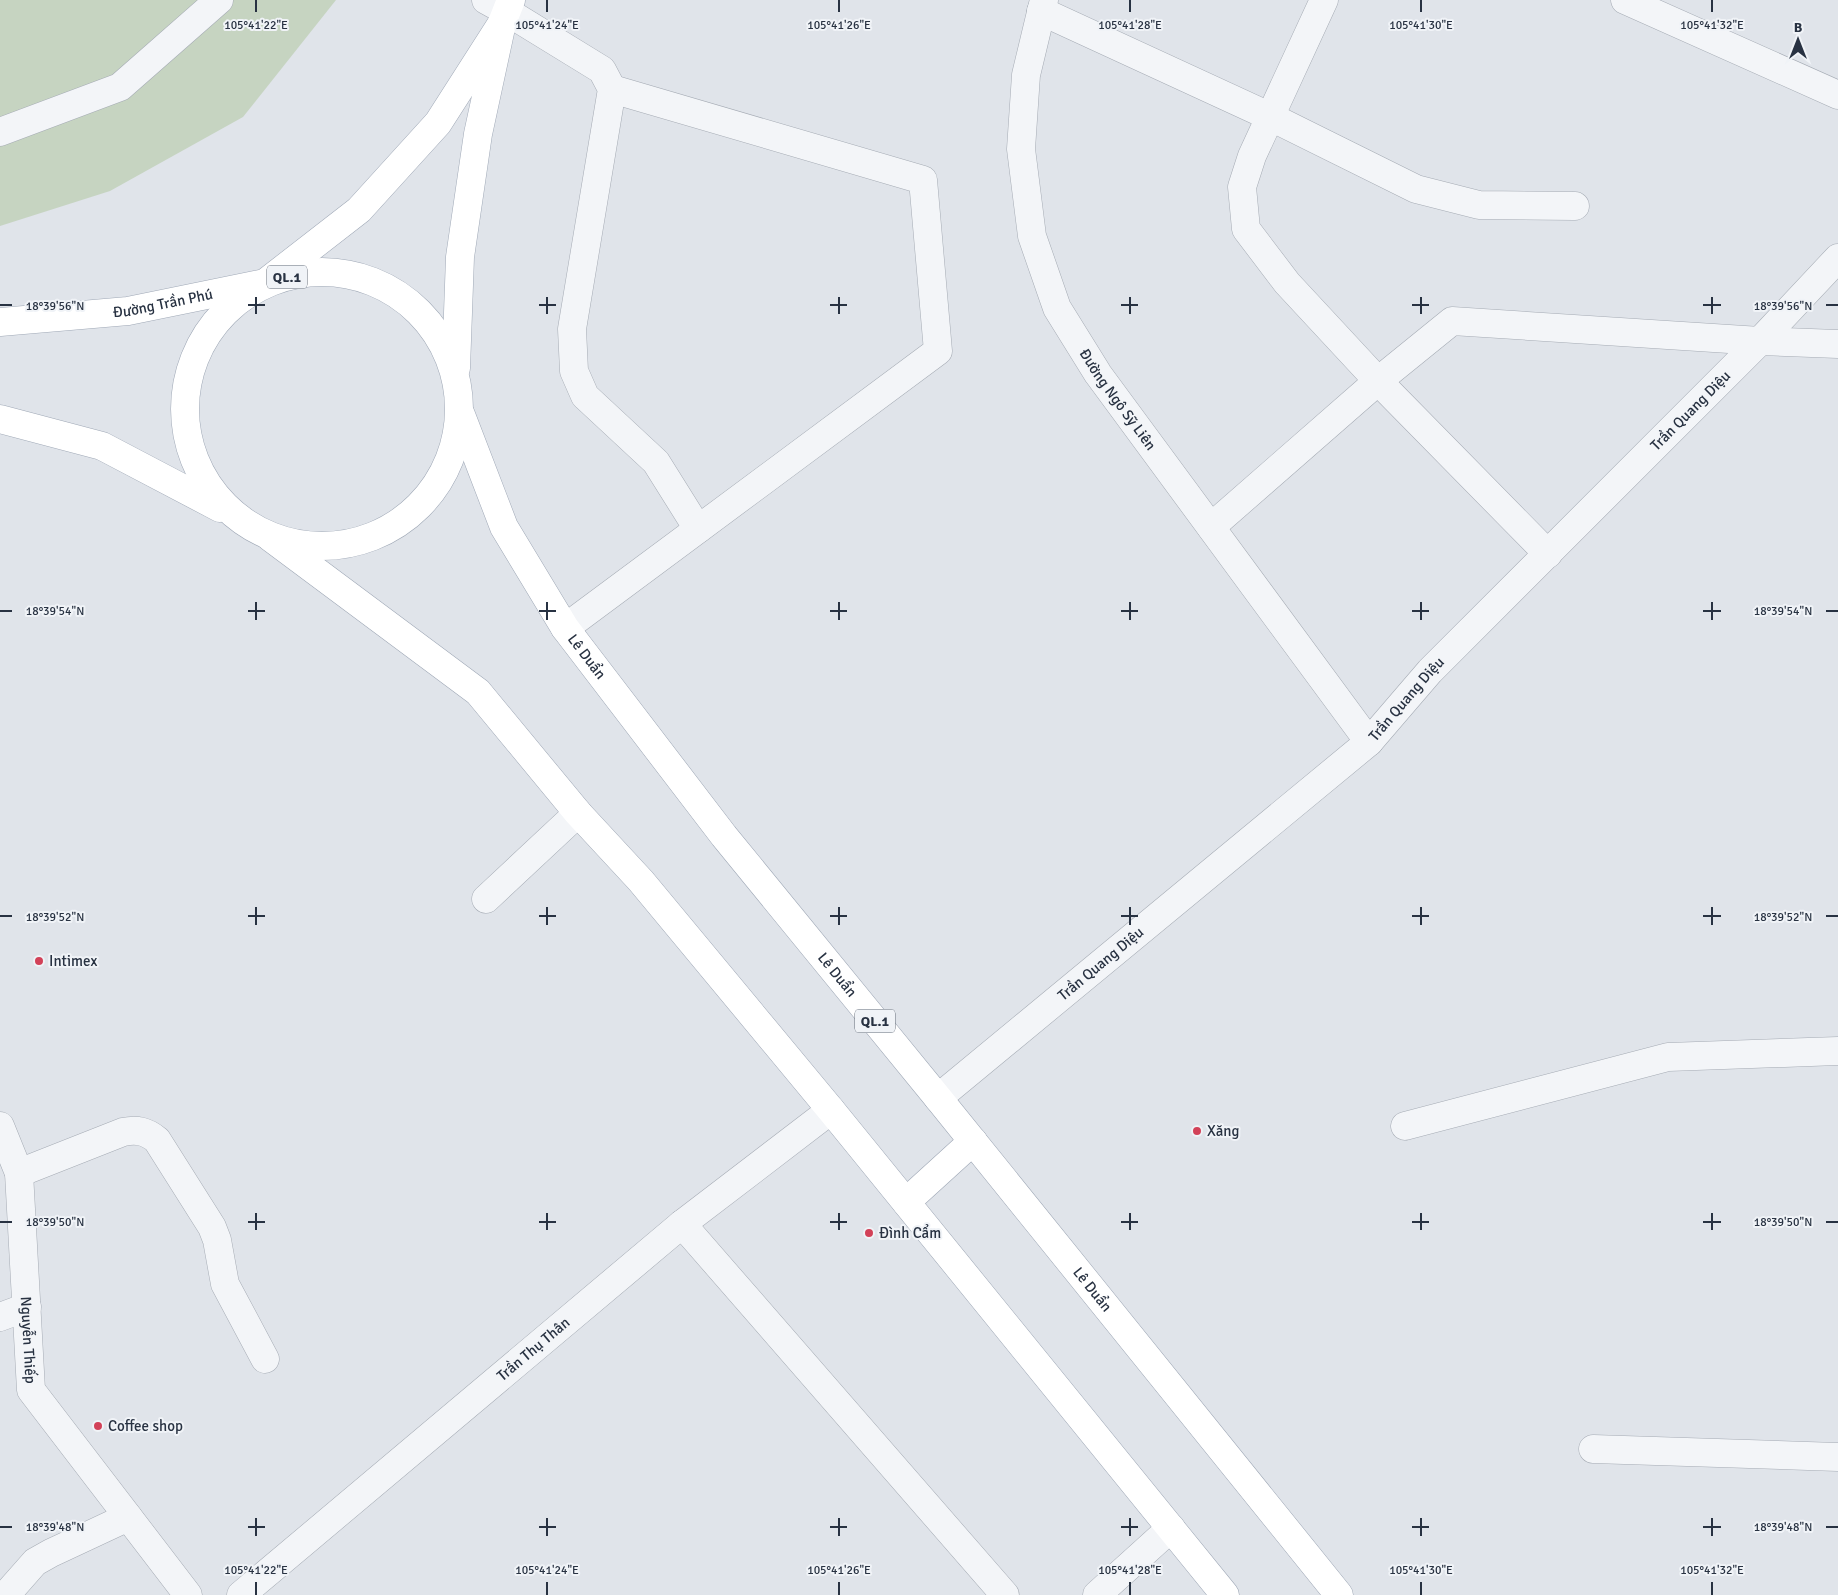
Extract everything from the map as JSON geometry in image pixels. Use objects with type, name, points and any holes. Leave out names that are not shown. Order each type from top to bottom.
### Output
[{"type":"main road","points":[[264,283],[359,210],[438,123],[501,8]]},
{"type":"main road","points":[[456,371],[460,257],[478,134],[501,8]]},
{"type":"main road","name":"QL.1","points":[[232,515],[204,482],[187,441],[184,394],[197,348],[219,317],[225,310],[264,283],[311,271],[358,276],[401,295],[435,328],[456,371],[461,415],[452,458],[430,495],[398,525],[357,543],[313,546],[270,537]]},
{"type":"main road","name":"Đường Trần Phú","points":[[0,322],[128,311],[264,283]]},
{"type":"main road","name":"Lê Duẩn","points":[[461,415],[504,527],[565,628],[724,836],[1339,1595]]},
{"type":"main road","name":"QL.1","points":[[0,419],[102,446],[232,515],[270,537],[478,692],[578,813],[641,881],[832,1110],[1225,1595]]},
{"type":"main road","points":[[906,1202],[973,1141]]},
{"type":"street","points":[[0,132],[120,87],[219,0]]},
{"type":"street","points":[[1324,0],[1252,156],[1242,187],[1246,229],[1287,283],[1378,381],[1548,554]]},
{"type":"street","points":[[1625,0],[1838,95]]},
{"type":"street","points":[[1042,5],[1416,189],[1479,205],[1575,206]]},
{"type":"street","name":"Đường Ngô Sỹ Liên","points":[[1042,5],[1026,75],[1021,148],[1032,236],[1057,308],[1098,374],[1369,742]]},
{"type":"street","points":[[501,8],[602,70],[612,89],[572,329],[574,371],[585,396],[656,462],[698,530]]},
{"type":"street","points":[[565,628],[938,351],[923,180],[612,89]]},
{"type":"street","name":"Trần Quang Diệu","points":[[938,1098],[1369,742],[1430,671],[1760,341],[1838,258]]},
{"type":"street","points":[[1211,527],[1378,381],[1452,321],[1760,341],[1838,344]]},
{"type":"street","points":[[486,900],[578,813]]},
{"type":"street","points":[[1405,1126],[1668,1057],[1838,1051]]},
{"type":"street","name":"Trần Thụ Thân","points":[[241,1595],[682,1224],[832,1110]]},
{"type":"street","name":"Nguyễn Thiếp","points":[[0,1126],[19,1173],[31,1390],[188,1595]]},
{"type":"street","points":[[19,1173],[123,1132],[141,1131],[150,1134],[157,1140],[212,1226],[217,1240],[225,1284],[264,1359]]},
{"type":"street","points":[[682,1224],[1005,1595]]},
{"type":"street","points":[[0,1317],[27,1307]]},
{"type":"street","points":[[1593,1449],[1838,1457]]},
{"type":"street","points":[[6,1595],[35,1562],[51,1552],[128,1517]]},
{"type":"street","points":[[1097,1595],[1171,1528]]},
{"type":"green space","points":[[0,0],[336,0],[243,117],[110,191],[0,226]]},
{"type":"place","name":"Intimex","points":[[39,961]]},
{"type":"place","name":"Xăng","points":[[1197,1131]]},
{"type":"place","name":"Đình Cẩm","points":[[869,1233]]},
{"type":"place","name":"Coffee shop","points":[[98,1426]]}]
